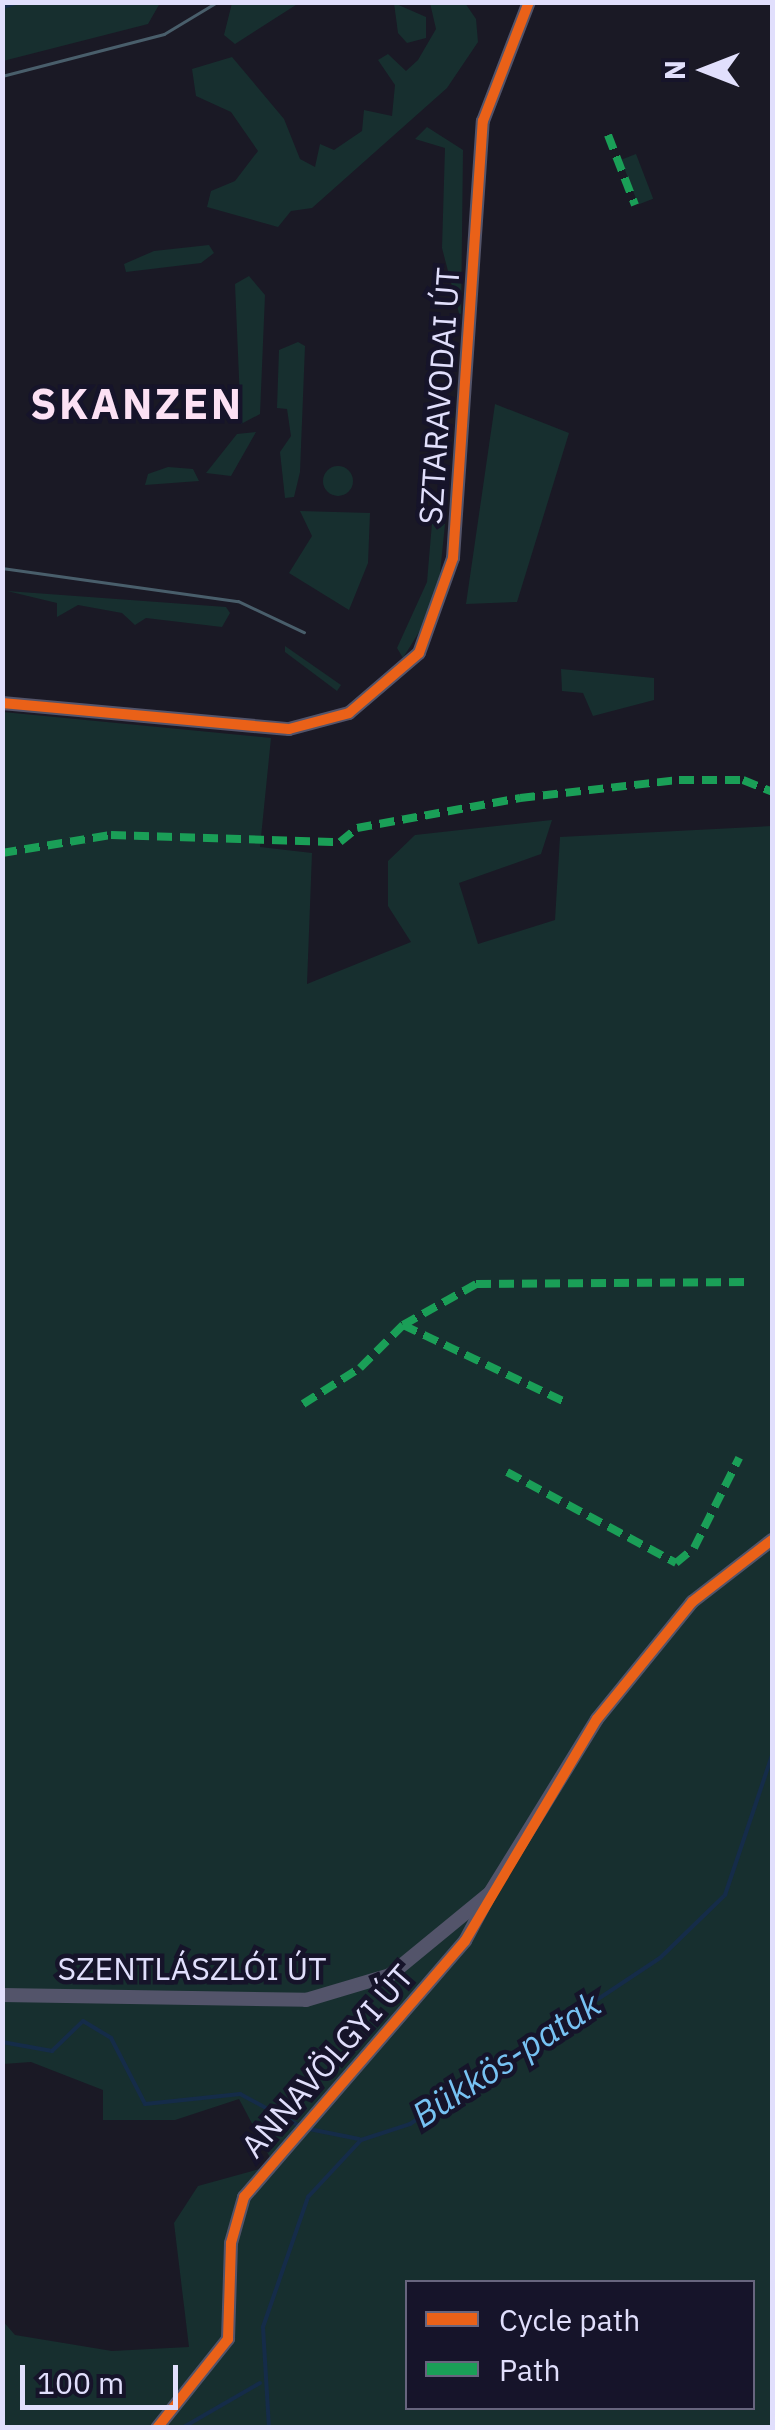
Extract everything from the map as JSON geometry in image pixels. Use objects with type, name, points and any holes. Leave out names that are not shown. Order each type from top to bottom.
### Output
[{"type":"street","name":"SZTARAVODAI ÚT","points":[[2,703],[289,729],[349,713],[420,653],[444,604],[453,558],[483,122],[529,2]]},
{"type":"street","name":"SZENTLÁSZLÓI ÚT","points":[[2,1995],[334,1997],[390,1975],[490,1893],[597,1718],[692,1602],[772,1540]]},
{"type":"street","name":"ANNAVÖLGYI ÚT","points":[[157,2428],[228,2340],[238,2212],[299,2128],[465,1941],[490,1893]]},
{"type":"green space","points":[[3,2],[160,3],[148,24],[3,61]]},
{"type":"green space","points":[[232,2],[299,3],[235,44],[224,35]]},
{"type":"green space","points":[[394,3],[426,17],[426,38],[407,43],[398,33]]},
{"type":"green space","points":[[430,3],[465,3],[476,19],[478,42],[447,88],[312,208],[291,211],[278,227],[207,207],[211,191],[235,181],[258,151],[231,112],[196,96],[192,69],[232,57],[284,119],[300,159],[315,167],[320,144],[334,150],[362,131],[364,110],[392,116],[395,85],[378,60],[388,54],[406,71],[418,60],[436,29]]},
{"type":"green space","points":[[427,127],[463,150],[461,321],[442,248],[445,148],[415,139]]},
{"type":"green space","points":[[636,154],[653,199],[638,205],[621,160]]},
{"type":"green space","points":[[209,245],[214,253],[201,263],[126,272],[124,264],[154,251]]},
{"type":"green space","points":[[249,276],[265,295],[260,414],[241,424],[235,284]]},
{"type":"green space","points":[[298,342],[305,346],[300,472],[294,497],[285,498],[280,452],[291,436],[287,409],[277,408],[279,350]]},
{"type":"green space","points":[[495,404],[569,433],[517,602],[466,604]]},
{"type":"green space","points":[[256,432],[231,476],[206,473],[237,434]]},
{"type":"green space","points":[[338,466],[349,470],[353,481],[349,492],[338,496],[327,492],[323,481],[327,470]]},
{"type":"green space","points":[[168,467],[193,469],[199,481],[145,485],[148,474]]},
{"type":"green space","points":[[300,511],[370,513],[368,563],[349,610],[289,573],[312,536]]},
{"type":"green space","points":[[432,523],[445,524],[437,603],[403,658],[397,648],[427,582]]},
{"type":"green space","points":[[7,591],[226,607],[230,613],[222,627],[146,618],[135,625],[122,613],[78,605],[57,617],[57,603]]},
{"type":"green space","points":[[285,646],[341,685],[337,691],[285,652]]},
{"type":"green space","points":[[561,669],[654,678],[654,700],[593,716],[583,693],[562,691]]},
{"type":"green space","points":[[3,712],[271,738],[260,847],[312,853],[307,984],[411,942],[388,906],[388,861],[415,835],[552,820],[541,854],[459,883],[478,944],[555,920],[560,837],[772,826],[772,2427],[3,2427],[2,2320],[15,2335],[112,2351],[189,2347],[174,2223],[198,2186],[274,2165],[239,2099],[175,2120],[103,2120],[103,2090],[31,2062],[3,2064]]},
{"type":"waterway","points":[[2,7],[19,2]]},
{"type":"waterway","name":"Bükkös-patak","points":[[269,2428],[263,2327],[308,2197],[361,2140],[410,2124],[660,1958],[725,1895],[772,1755]]},
{"type":"waterway","points":[[2,2042],[52,2051],[83,2021],[111,2038],[145,2104],[240,2094],[300,2126]]},
{"type":"waterway","points":[[309,2129],[359,2139]]},
{"type":"waterway","points":[[182,2428],[260,2383]]},
{"type":"tram line","points":[[2,76],[164,34],[217,2]]},
{"type":"tram line","points":[[2,568],[238,601],[304,632]]},
{"type":"marked path","points":[[608,135],[635,205]]},
{"type":"marked path","points":[[2,853],[111,835],[340,842],[357,828],[520,798],[679,780],[743,780],[772,792]]},
{"type":"marked path","points":[[303,1404],[360,1368],[403,1325],[476,1284],[750,1282]]},
{"type":"marked path","points":[[403,1325],[567,1403]]},
{"type":"marked path","points":[[507,1472],[676,1563],[694,1548],[739,1458]]},
{"type":"cycle path","points":[[2,703],[289,729],[349,713],[419,653],[453,558],[483,121],[529,2]]},
{"type":"cycle path","points":[[157,2428],[228,2339],[231,2243],[244,2197],[465,1941],[597,1719],[692,1602],[772,1540]]},
{"type":"district","name":"SKANZEN","points":[[137,404]]}]
